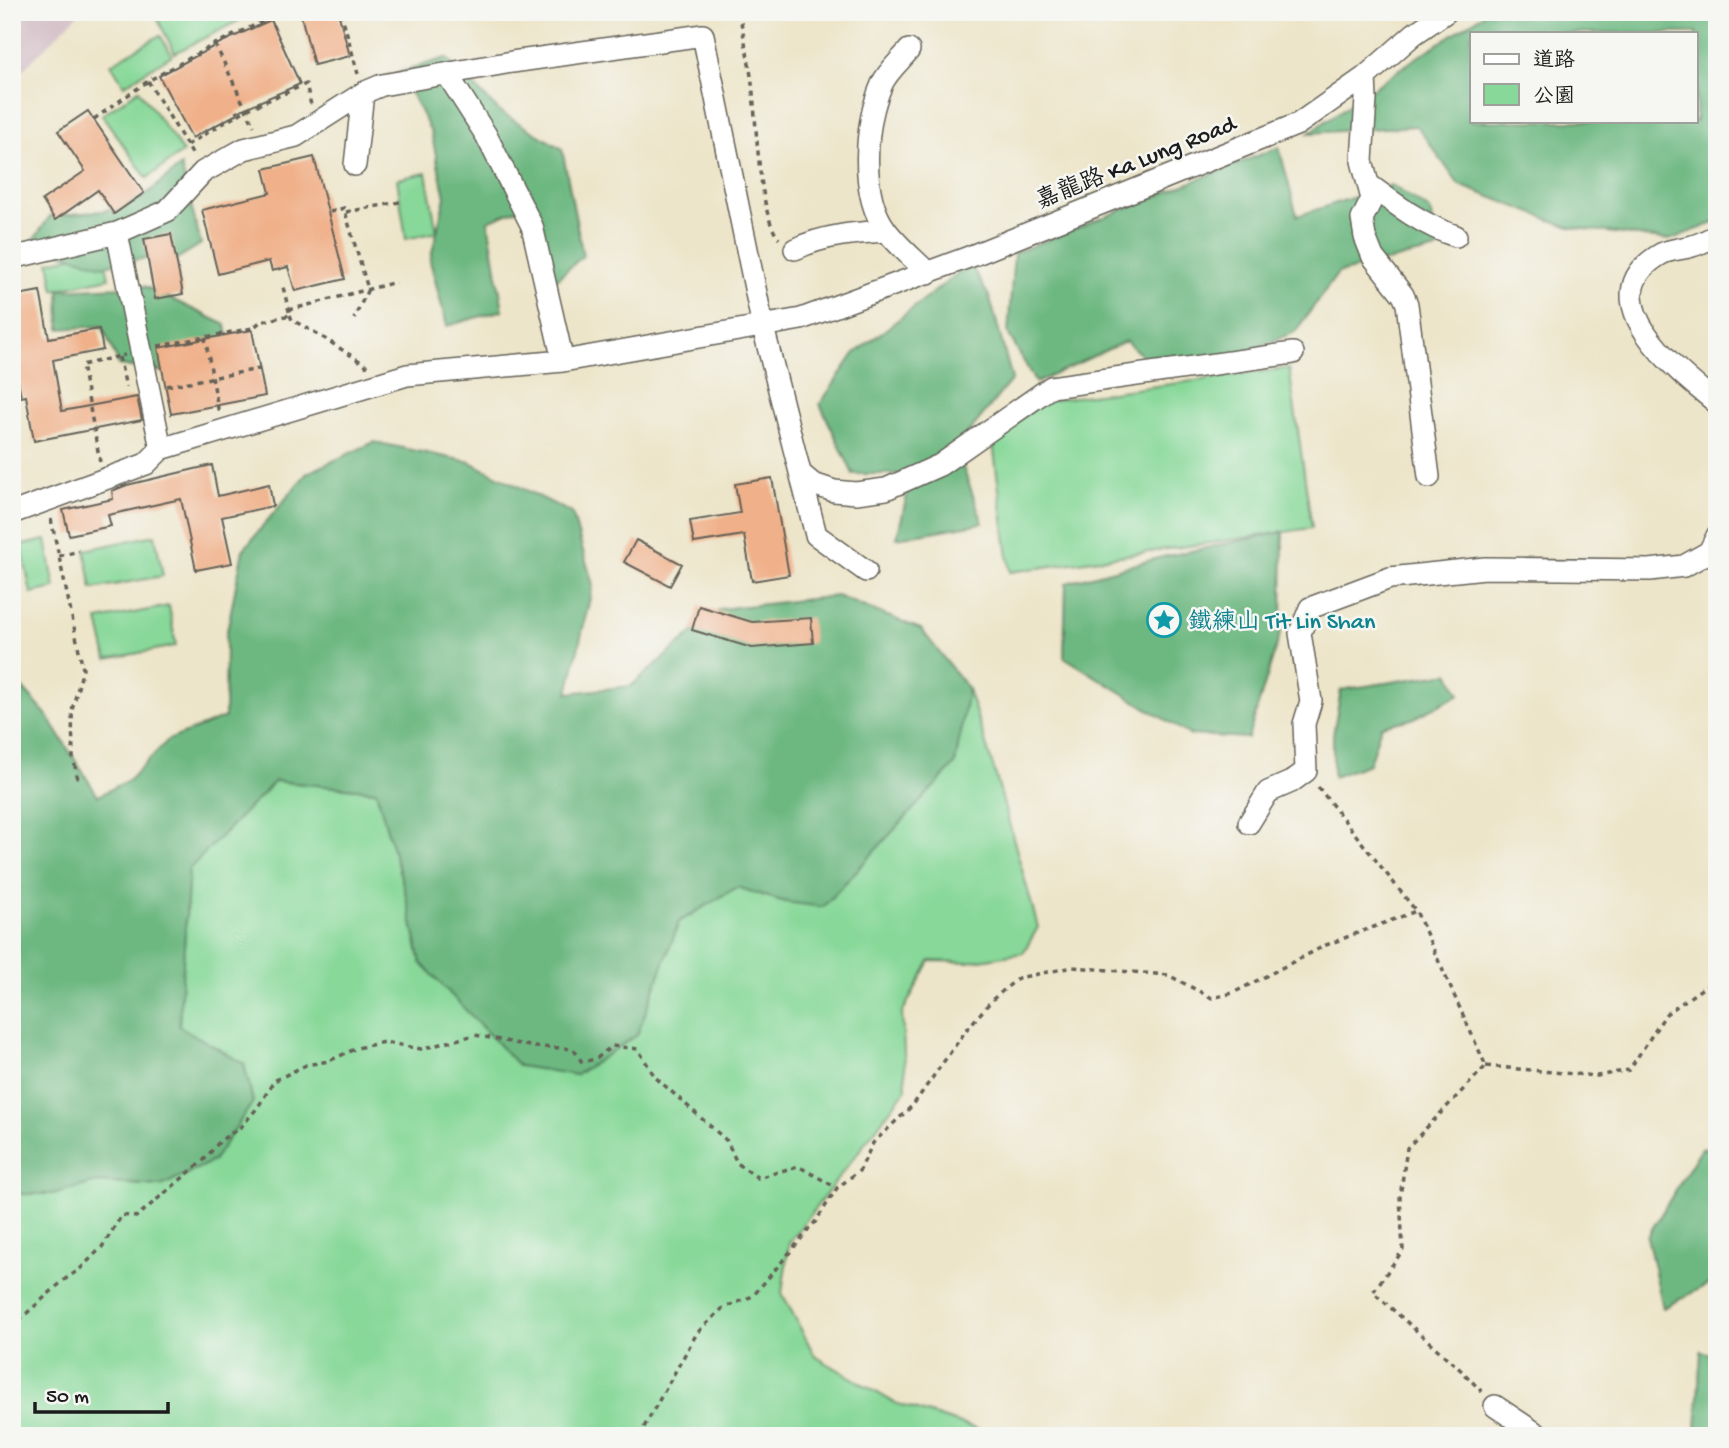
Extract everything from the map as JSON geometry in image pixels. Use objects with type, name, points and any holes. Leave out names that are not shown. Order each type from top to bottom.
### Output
[{"type":"street","name":"嘉龍路 Ka Lung Road","points":[[12,513],[146,464],[161,449],[407,374],[563,362],[801,318],[928,273],[1298,124],[1365,77],[1414,34],[1446,12]]},
{"type":"street","points":[[12,258],[117,233],[167,211],[203,172],[244,149],[296,136],[363,93],[382,85],[512,62],[703,35],[763,327],[816,535],[866,571]]},
{"type":"street","points":[[909,50],[883,82],[870,125],[868,171],[876,213],[886,230],[928,273]]},
{"type":"street","points":[[447,74],[486,135],[532,226],[563,362]]},
{"type":"street","points":[[1365,77],[1362,161],[1372,199],[1362,219],[1364,237],[1373,257],[1407,304],[1429,477]]},
{"type":"street","points":[[355,165],[363,93]]},
{"type":"street","points":[[1368,184],[1402,209],[1445,233],[1456,236]]},
{"type":"street","points":[[795,249],[844,233],[886,230]]},
{"type":"street","points":[[117,233],[161,449]]},
{"type":"street","points":[[1717,235],[1696,246],[1663,253],[1642,269],[1633,289],[1633,308],[1640,327],[1657,350],[1717,403]]},
{"type":"street","points":[[801,474],[813,484],[834,491],[856,493],[886,489],[940,465],[1051,387],[1293,353]]},
{"type":"street","points":[[1249,823],[1268,792],[1292,782],[1306,771],[1304,724],[1311,701],[1300,633],[1310,608],[1390,578],[1485,568],[1650,570],[1684,566],[1709,552],[1717,536]]},
{"type":"street","points":[[1495,1406],[1540,1436]]},
{"type":"path","points":[[94,119],[148,81],[215,44],[283,12]]},
{"type":"path","points":[[341,12],[363,93]]},
{"type":"path","points":[[739,12],[751,76],[766,208],[772,231],[782,243],[795,249]]},
{"type":"path","points":[[215,44],[263,144]]},
{"type":"path","points":[[148,81],[195,158]]},
{"type":"path","points":[[187,145],[246,110],[306,84],[316,123]]},
{"type":"path","points":[[346,212],[400,202]]},
{"type":"path","points":[[330,212],[344,208],[346,212],[368,289],[354,319]]},
{"type":"path","points":[[104,479],[82,365],[119,357],[140,347],[159,346],[253,328],[260,321],[396,282]]},
{"type":"path","points":[[283,286],[292,320],[366,365],[371,385]]},
{"type":"path","points":[[205,337],[223,430]]},
{"type":"path","points":[[119,357],[126,387]]},
{"type":"path","points":[[148,388],[259,369]]},
{"type":"path","points":[[47,500],[83,669],[72,710],[73,758],[78,779]]},
{"type":"path","points":[[59,556],[79,551]]},
{"type":"path","points":[[1306,771],[1416,911],[1486,1066]]},
{"type":"path","points":[[639,1436],[696,1334],[723,1308],[753,1296],[816,1221],[837,1188],[860,1170],[873,1143],[913,1105],[942,1062],[992,1000],[1018,978],[1073,967],[1168,975],[1212,998],[1233,993],[1326,945],[1416,911]]},
{"type":"path","points":[[1486,1066],[1597,1076],[1629,1070],[1666,1014],[1717,978]]},
{"type":"path","points":[[12,1339],[18,1321],[102,1247],[122,1215],[136,1217],[204,1160],[220,1140],[242,1126],[274,1081],[306,1065],[329,1061],[357,1048],[384,1042],[421,1049],[475,1035],[534,1047],[574,1050],[582,1062],[596,1059],[612,1046],[638,1049],[655,1077],[727,1141],[737,1163],[758,1178],[798,1166],[837,1188]]},
{"type":"path","points":[[1486,1066],[1407,1148],[1400,1197],[1403,1250],[1373,1292],[1463,1372],[1495,1406]]},
{"type":"shaded area","points":[[12,12],[80,12],[12,81]]},
{"type":"green space","points":[[154,12],[241,12],[244,18],[175,53]]},
{"type":"green space","points":[[1487,12],[1702,12],[1717,23],[1717,222],[1669,240],[1569,227],[1459,185],[1417,126],[1309,133]]},
{"type":"green space","points":[[160,35],[172,55],[124,85],[111,64]]},
{"type":"green space","points":[[446,58],[499,111],[562,149],[583,256],[551,284],[527,205],[488,221],[503,310],[447,326],[430,261],[445,197],[431,132],[400,72]]},
{"type":"green space","points":[[139,90],[183,152],[147,178],[102,115]]},
{"type":"green space","points":[[1279,147],[1297,216],[1391,185],[1430,210],[1438,249],[1338,273],[1295,332],[1236,356],[1164,376],[1126,341],[1036,383],[1008,333],[1014,253]]},
{"type":"green space","points":[[181,166],[201,244],[162,268],[147,258],[103,266],[31,244],[50,216],[104,211],[139,200]]},
{"type":"green space","points":[[426,173],[437,232],[406,239],[397,179]]},
{"type":"green space","points":[[103,250],[109,278],[54,290],[49,262]]},
{"type":"green space","points":[[970,264],[990,298],[1012,379],[956,448],[983,523],[897,538],[912,474],[853,474],[820,404],[854,354]]},
{"type":"green space","points":[[144,286],[226,325],[235,383],[119,365],[102,326],[60,329],[59,290]]},
{"type":"green space","points":[[1289,368],[1312,528],[1010,572],[992,436],[1046,401]]},
{"type":"green space","points":[[374,442],[470,462],[572,513],[593,585],[568,693],[631,686],[720,609],[837,596],[921,629],[968,689],[955,764],[823,907],[785,902],[737,887],[679,922],[637,1035],[576,1075],[519,1066],[421,963],[405,891],[376,791],[275,781],[189,869],[179,1026],[244,1064],[253,1102],[213,1161],[161,1186],[97,1182],[52,1194],[12,1194],[12,676],[46,714],[98,796],[129,780],[168,740],[225,717],[226,636],[243,550],[307,473]]},
{"type":"green space","points":[[1283,532],[1282,628],[1248,738],[1190,735],[1064,657],[1066,583],[1162,557]]},
{"type":"green space","points":[[155,535],[163,576],[92,589],[85,550]]},
{"type":"green space","points":[[46,540],[55,588],[31,593],[21,545]]},
{"type":"green space","points":[[169,606],[176,646],[107,659],[98,620]]},
{"type":"green space","points":[[1449,673],[1460,694],[1412,719],[1381,726],[1369,764],[1333,777],[1333,735],[1341,690]]},
{"type":"green space","points":[[968,689],[994,769],[1038,927],[1023,953],[968,962],[930,961],[902,1013],[906,1089],[789,1243],[782,1293],[815,1356],[895,1403],[999,1436],[12,1436],[12,1194],[52,1194],[97,1182],[161,1186],[213,1161],[253,1102],[244,1064],[179,1027],[189,868],[275,781],[376,791],[405,891],[421,963],[637,1035],[679,922],[737,887],[785,902],[955,764]]},
{"type":"green space","points":[[1717,1147],[1717,1280],[1663,1308],[1647,1237],[1701,1149]]},
{"type":"green space","points":[[1701,1351],[1717,1357],[1717,1436],[1705,1436],[1696,1429]]},
{"type":"building","points":[[300,12],[338,12],[350,56],[314,65]]},
{"type":"building","points":[[271,20],[300,84],[236,112],[237,114],[192,138],[159,76],[220,43]]},
{"type":"building","points":[[88,111],[144,193],[114,214],[98,190],[55,220],[42,200],[85,171],[58,131]]},
{"type":"building","points":[[314,157],[345,279],[295,291],[288,267],[272,271],[269,261],[218,274],[202,210],[270,193],[264,169]]},
{"type":"building","points":[[171,234],[183,294],[155,299],[144,239]]},
{"type":"building","points":[[40,291],[49,338],[99,329],[103,350],[53,360],[62,411],[137,397],[142,420],[34,441],[26,396],[21,397],[12,344],[12,296]]},
{"type":"building","points":[[252,330],[265,396],[171,414],[158,348]]},
{"type":"building","points":[[212,465],[218,496],[269,484],[273,506],[222,517],[232,563],[196,570],[181,499],[108,515],[111,526],[69,535],[63,510],[113,499],[112,491],[127,485]]},
{"type":"building","points":[[772,478],[789,575],[752,581],[744,535],[694,543],[690,521],[740,513],[735,484]]},
{"type":"building","points":[[636,540],[682,564],[670,586],[624,562]]},
{"type":"building","points":[[699,606],[752,622],[811,618],[813,643],[752,648],[692,630]]},
{"type":"place","name":"鐵練山 Tit Lin Shan","points":[[1164,620]]}]
